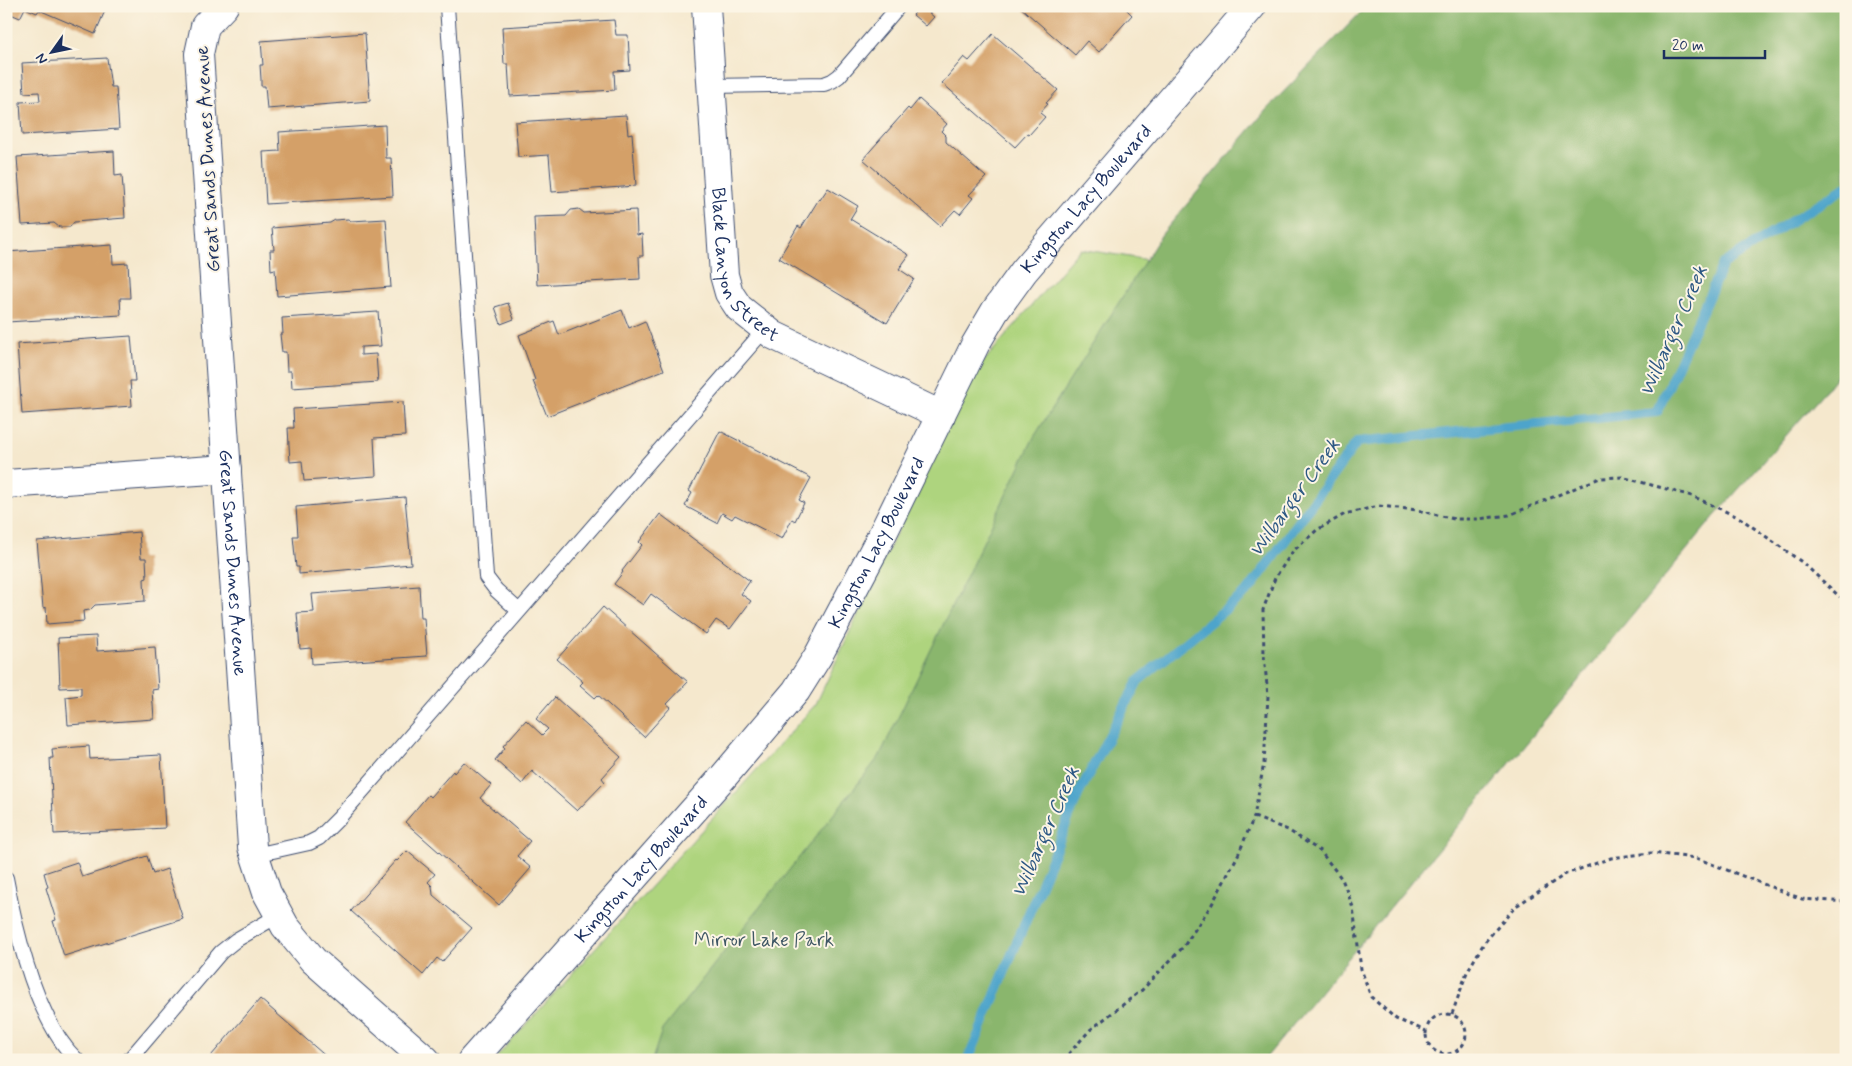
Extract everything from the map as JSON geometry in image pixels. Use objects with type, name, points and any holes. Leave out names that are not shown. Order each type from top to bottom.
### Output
[{"type":"street","name":"Great Sands Dunes Avenue","points":[[224,6],[205,26],[199,54],[251,837],[267,893],[285,926],[313,960],[426,1060]]},
{"type":"street","name":"Black Canyon Street","points":[[706,6],[724,275],[729,293],[739,308],[765,329],[782,339],[941,415]]},
{"type":"street","name":"Kingston Lacy Boulevard","points":[[472,1060],[724,776],[796,691],[818,656],[878,542],[975,345],[994,311],[1024,271],[1252,6]]},
{"type":"street","points":[[6,484],[227,469]]},
{"type":"lane","points":[[447,6],[486,577],[496,590],[519,611]]},
{"type":"lane","points":[[711,86],[824,84],[832,81],[839,76],[899,6]]},
{"type":"lane","points":[[255,855],[309,843],[319,838],[338,819],[765,329]]},
{"type":"lane","points":[[6,878],[24,956],[39,998],[52,1027],[77,1060]]},
{"type":"lane","points":[[129,1060],[221,952],[236,940],[279,915]]},
{"type":"path","points":[[1063,1060],[1090,1030],[1142,990],[1184,946],[1212,904],[1238,855],[1254,817],[1264,763],[1268,696],[1263,610],[1275,578],[1293,551],[1316,530],[1345,514],[1379,506],[1417,510],[1454,519],[1479,519],[1509,514],[1600,478],[1622,477],[1692,496],[1740,518],[1803,563],[1840,597]]},
{"type":"path","points":[[1254,817],[1288,830],[1320,851],[1342,879],[1353,906],[1360,969],[1371,997],[1396,1019],[1426,1031]]},
{"type":"path","points":[[1452,1014],[1467,972],[1484,943],[1516,906],[1566,874],[1611,858],[1651,853],[1696,858],[1802,899],[1846,902]]},
{"type":"path","points":[[1446,1013],[1462,1020],[1466,1028],[1467,1037],[1460,1051],[1445,1058],[1433,1050],[1425,1037],[1426,1031],[1435,1017],[1446,1013]]},
{"type":"green space","points":[[1367,6],[1846,6],[1846,364],[1821,396],[1714,517],[1264,1060],[652,1060],[662,1030],[879,757],[1034,437],[1162,234],[1267,109]]},
{"type":"green space","name":"Mirror Lake Park","points":[[1080,249],[1273,280],[839,1060],[494,1060],[816,704],[942,436],[978,368]]},
{"type":"building","points":[[6,6],[107,6],[95,34],[39,10],[37,13],[25,8],[20,18],[6,12]]},
{"type":"building","points":[[921,6],[934,17],[926,26],[913,15]]},
{"type":"building","points":[[1019,6],[1123,6],[1132,15],[1099,52],[1087,41],[1075,55]]},
{"type":"building","points":[[614,20],[616,35],[628,35],[630,70],[614,71],[615,90],[510,96],[508,64],[504,64],[502,27]]},
{"type":"building","points":[[365,33],[370,101],[267,109],[265,86],[261,86],[260,65],[263,65],[261,41]]},
{"type":"building","points":[[993,34],[1058,90],[1040,113],[1045,117],[1015,147],[942,83],[964,57],[969,61]]},
{"type":"building","points":[[107,58],[111,87],[116,87],[119,129],[22,135],[20,102],[40,101],[39,92],[24,93],[22,63]]},
{"type":"building","points":[[919,99],[947,124],[941,131],[946,136],[946,142],[986,177],[969,195],[973,198],[960,214],[955,210],[940,226],[863,159],[908,108],[910,110]]},
{"type":"building","points":[[626,115],[628,134],[632,133],[636,186],[552,192],[549,155],[518,157],[515,122]]},
{"type":"building","points":[[385,125],[386,158],[391,158],[393,196],[266,204],[263,152],[280,151],[279,132]]},
{"type":"building","points":[[114,151],[115,176],[122,175],[125,218],[74,222],[70,227],[59,227],[54,223],[22,225],[17,157]]},
{"type":"building","points":[[828,188],[858,206],[850,219],[909,255],[899,269],[914,279],[887,323],[779,258],[798,226],[801,228]]},
{"type":"building","points":[[579,209],[584,213],[636,210],[637,235],[642,234],[643,256],[639,256],[640,279],[537,285],[534,217],[566,216],[571,210]]},
{"type":"building","points":[[348,219],[351,221],[386,219],[391,287],[277,296],[275,269],[271,270],[270,250],[274,250],[272,228],[330,223],[335,220]]},
{"type":"building","points":[[112,245],[113,264],[128,263],[130,298],[120,298],[121,315],[7,322],[6,252]]},
{"type":"building","points":[[508,303],[514,319],[501,324],[495,307]]},
{"type":"building","points":[[622,310],[629,328],[645,321],[664,370],[547,416],[533,381],[535,380],[519,335],[554,321],[559,335]]},
{"type":"building","points":[[378,312],[381,346],[361,347],[361,355],[376,354],[378,382],[292,388],[291,371],[287,371],[286,352],[282,352],[280,334],[283,334],[282,318]]},
{"type":"building","points":[[131,336],[135,381],[130,381],[132,406],[22,414],[17,344]]},
{"type":"building","points":[[403,402],[405,436],[374,438],[376,476],[304,481],[302,461],[290,462],[288,428],[294,428],[293,409]]},
{"type":"building","points":[[720,431],[811,478],[799,500],[804,503],[795,521],[792,519],[782,539],[735,515],[732,519],[722,513],[717,523],[685,506],[692,493],[689,491]]},
{"type":"building","points":[[405,497],[411,564],[299,574],[299,567],[296,567],[293,536],[298,536],[296,507]]},
{"type":"building","points":[[660,514],[750,581],[741,594],[751,601],[730,629],[716,620],[706,634],[651,594],[643,605],[614,584],[642,545],[639,542]]},
{"type":"building","points":[[139,532],[141,558],[146,558],[147,578],[144,579],[145,601],[95,605],[90,610],[83,611],[84,621],[47,624],[46,607],[43,608],[37,541]]},
{"type":"building","points":[[419,586],[421,618],[424,618],[427,656],[312,664],[311,648],[300,649],[297,613],[314,612],[312,594]]},
{"type":"building","points":[[603,607],[688,682],[667,704],[671,707],[644,737],[598,695],[595,698],[580,685],[583,682],[557,659]]},
{"type":"building","points":[[96,636],[97,651],[155,647],[158,689],[152,690],[154,719],[68,725],[66,697],[81,695],[81,687],[60,688],[58,638]]},
{"type":"building","points":[[555,697],[621,757],[602,778],[605,782],[577,811],[532,771],[522,784],[495,760],[505,748],[503,746],[526,720],[542,735],[548,729],[536,719]]},
{"type":"building","points":[[89,746],[90,759],[161,755],[165,828],[54,834],[50,758],[53,758],[52,749]]},
{"type":"building","points":[[464,762],[491,785],[480,798],[530,841],[517,856],[531,868],[499,905],[405,822],[428,795],[430,797],[453,771],[454,773]]},
{"type":"building","points":[[407,851],[435,874],[428,882],[432,886],[433,895],[472,928],[442,962],[437,958],[423,975],[351,911],[396,860]]},
{"type":"building","points":[[147,856],[153,874],[167,869],[183,919],[64,956],[53,921],[56,920],[46,888],[48,887],[44,873],[77,862],[82,877]]},
{"type":"building","points":[[260,999],[330,1060],[212,1060],[211,1056]]},
{"type":"waterway","name":"Wilbarger Creek","points":[[968,1060],[1078,795],[1138,681],[1249,590],[1357,442],[1657,412],[1723,264],[1846,187]]}]
